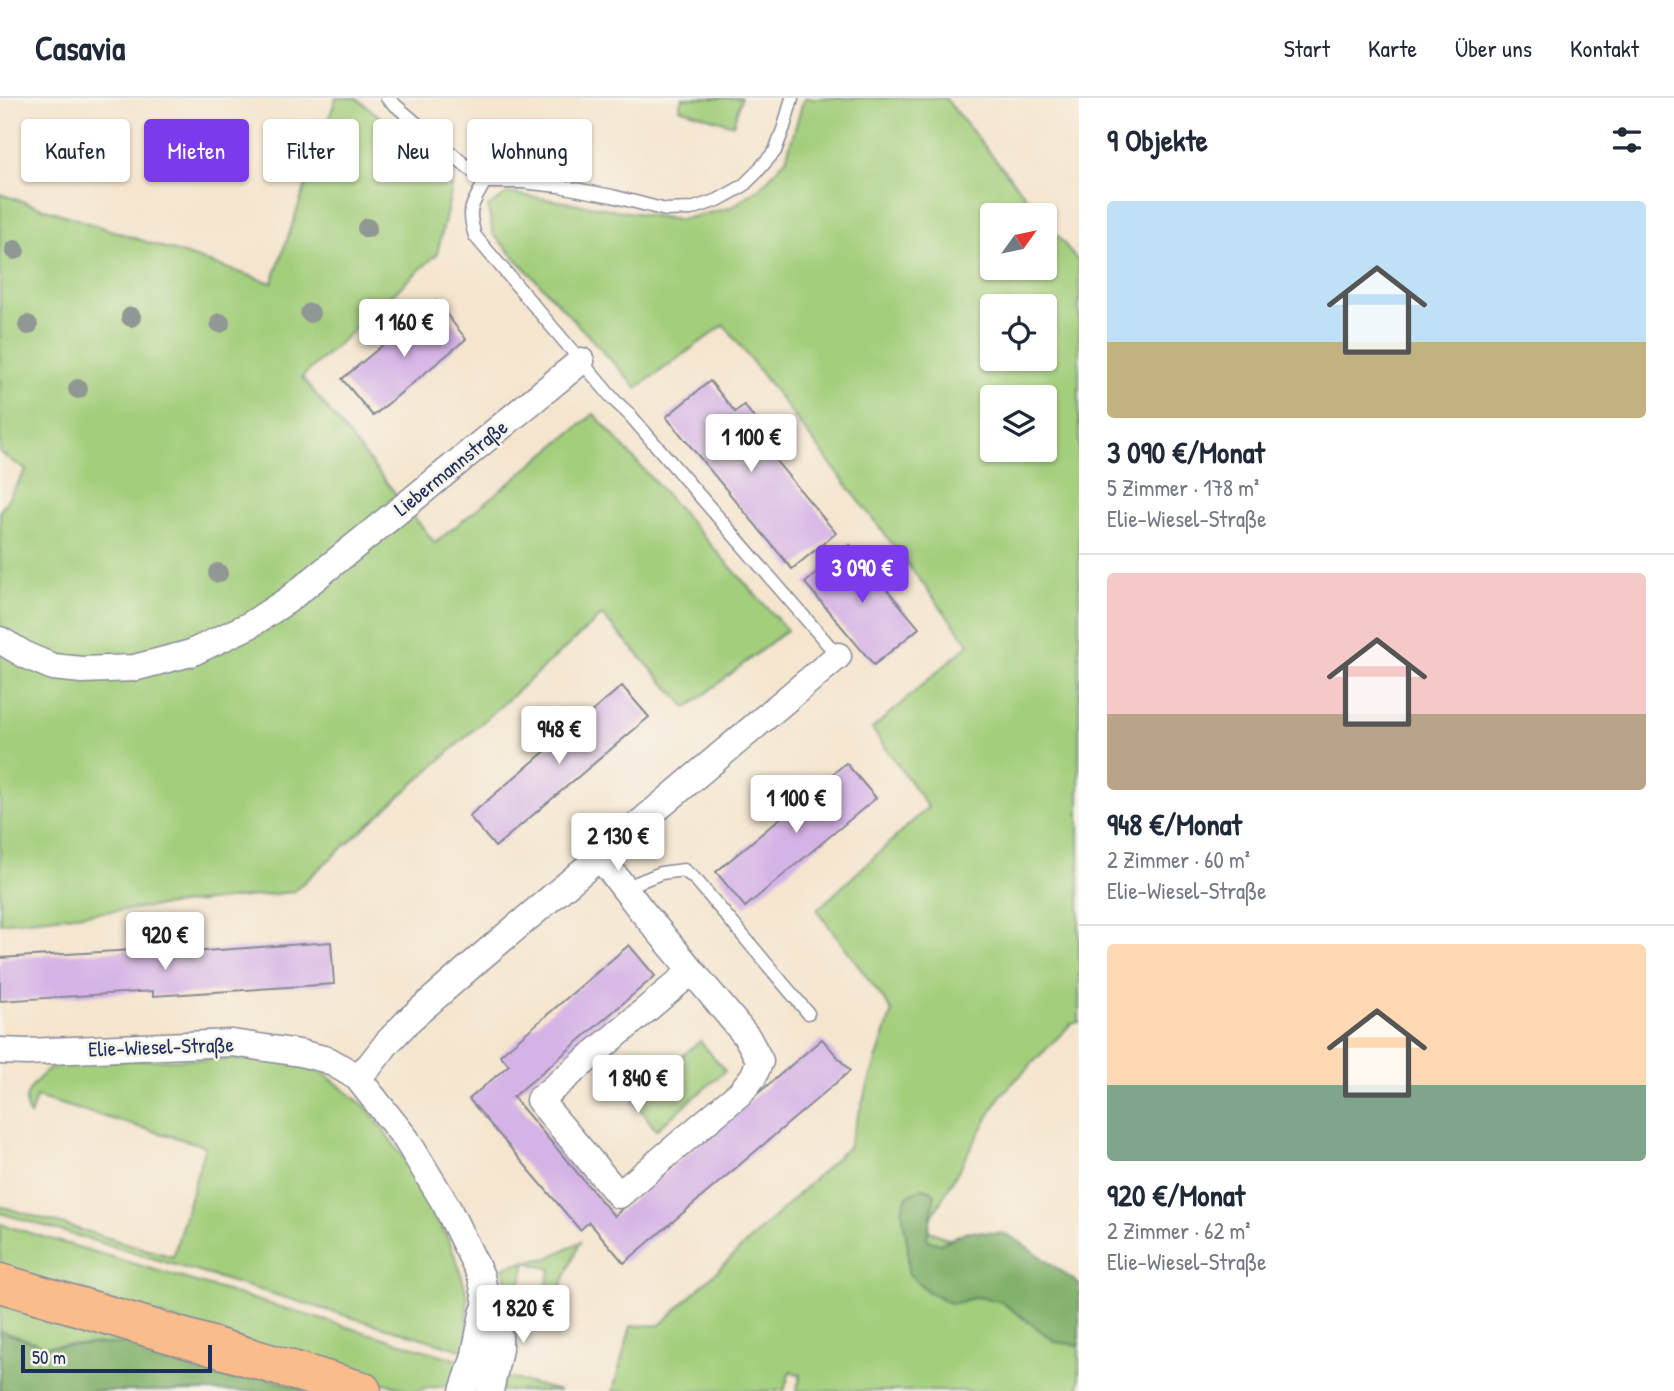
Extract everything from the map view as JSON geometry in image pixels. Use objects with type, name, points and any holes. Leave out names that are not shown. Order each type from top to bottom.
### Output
[{"type":"main road","points":[[0,1283],[362,1391]]},
{"type":"street","name":"Liebermannstraße","points":[[0,640],[53,667],[82,670],[134,668],[191,653],[250,625],[288,600],[581,360]]},
{"type":"street","points":[[357,1077],[409,1020],[838,656]]},
{"type":"street","points":[[600,857],[747,1037],[760,1060],[753,1077],[740,1093],[619,1195],[540,1100],[692,971]]},
{"type":"street","name":"Elie-Wiesel-Straße","points":[[0,1051],[232,1042],[300,1052],[328,1060],[357,1077],[405,1139],[446,1205],[481,1276],[487,1304],[499,1336],[490,1391]]},
{"type":"street","name":"Elie-Wiesel-Straße","points":[[463,1391],[487,1304]]},
{"type":"lane","points":[[387,98],[467,167]]},
{"type":"lane","points":[[522,182],[559,186],[666,210],[691,209],[718,200],[743,186],[755,174],[775,151],[792,98]]},
{"type":"lane","points":[[485,182],[473,201],[470,218],[475,236],[838,656]]},
{"type":"lane","points":[[624,888],[661,873],[684,870],[697,881],[808,1013]]},
{"type":"green space","points":[[336,98],[356,98],[383,119],[373,119],[373,182],[453,182],[453,173],[455,175],[437,254],[302,377],[435,543],[594,414],[787,630],[687,708],[602,615],[293,892],[0,923],[0,511],[26,470],[0,453],[0,194],[272,283],[307,182],[359,182],[359,119],[329,119]]},
{"type":"green space","points":[[682,98],[741,98],[733,125],[679,108]]},
{"type":"green space","points":[[804,98],[945,98],[1031,203],[980,203],[980,280],[1057,280],[1057,235],[1079,262],[1079,1022],[1071,1024],[1001,1095],[925,1229],[1079,1295],[1079,1391],[796,1391],[801,1375],[790,1371],[784,1391],[613,1391],[631,1326],[660,1325],[848,1147],[892,1011],[817,910],[928,807],[872,729],[969,644],[724,325],[637,388],[493,234],[488,207],[508,193],[679,220],[730,208],[761,187],[786,159]]},
{"type":"green space","points":[[700,1041],[725,1071],[656,1130],[632,1098]]},
{"type":"green space","points":[[61,1061],[286,1061],[326,1075],[368,1109],[415,1174],[449,1241],[467,1295],[468,1335],[465,1351],[0,1213],[0,1206],[173,1257],[205,1146],[36,1097],[30,1116],[26,1100],[40,1077]]},
{"type":"green space","points":[[922,1188],[935,1194],[927,1237],[930,1241],[940,1244],[967,1231],[1006,1234],[1079,1284],[1079,1345],[1056,1342],[1000,1301],[977,1297],[952,1304],[927,1291],[908,1273],[908,1247],[902,1210],[907,1196]]},
{"type":"green space","points":[[0,1224],[462,1361],[450,1385],[411,1391],[0,1268]]},
{"type":"green space","points":[[580,1242],[559,1291],[546,1287],[551,1269],[526,1262],[518,1295],[511,1293],[503,1268],[512,1264],[548,1258]]},
{"type":"green space","points":[[0,1299],[146,1343],[45,1346],[0,1331]]},
{"type":"green space","points":[[0,1331],[45,1346],[146,1343],[314,1391],[0,1391]]},
{"type":"green space","points":[[502,1376],[560,1391],[502,1391]]},
{"type":"building","points":[[436,301],[466,339],[373,416],[342,379]]},
{"type":"building","points":[[710,381],[735,412],[744,405],[758,423],[750,430],[836,533],[792,569],[666,417]]},
{"type":"building","points":[[850,545],[919,628],[874,665],[805,583]]},
{"type":"building","points":[[622,686],[649,717],[495,847],[469,816]]},
{"type":"building","points":[[846,763],[876,798],[745,907],[716,872]]},
{"type":"building","points":[[331,942],[334,984],[153,996],[153,991],[0,1001],[0,958],[150,949],[150,955]]},
{"type":"building","points":[[629,945],[655,976],[513,1097],[614,1216],[822,1039],[850,1071],[624,1263],[589,1222],[580,1230],[469,1099],[509,1065],[500,1055]]}]
